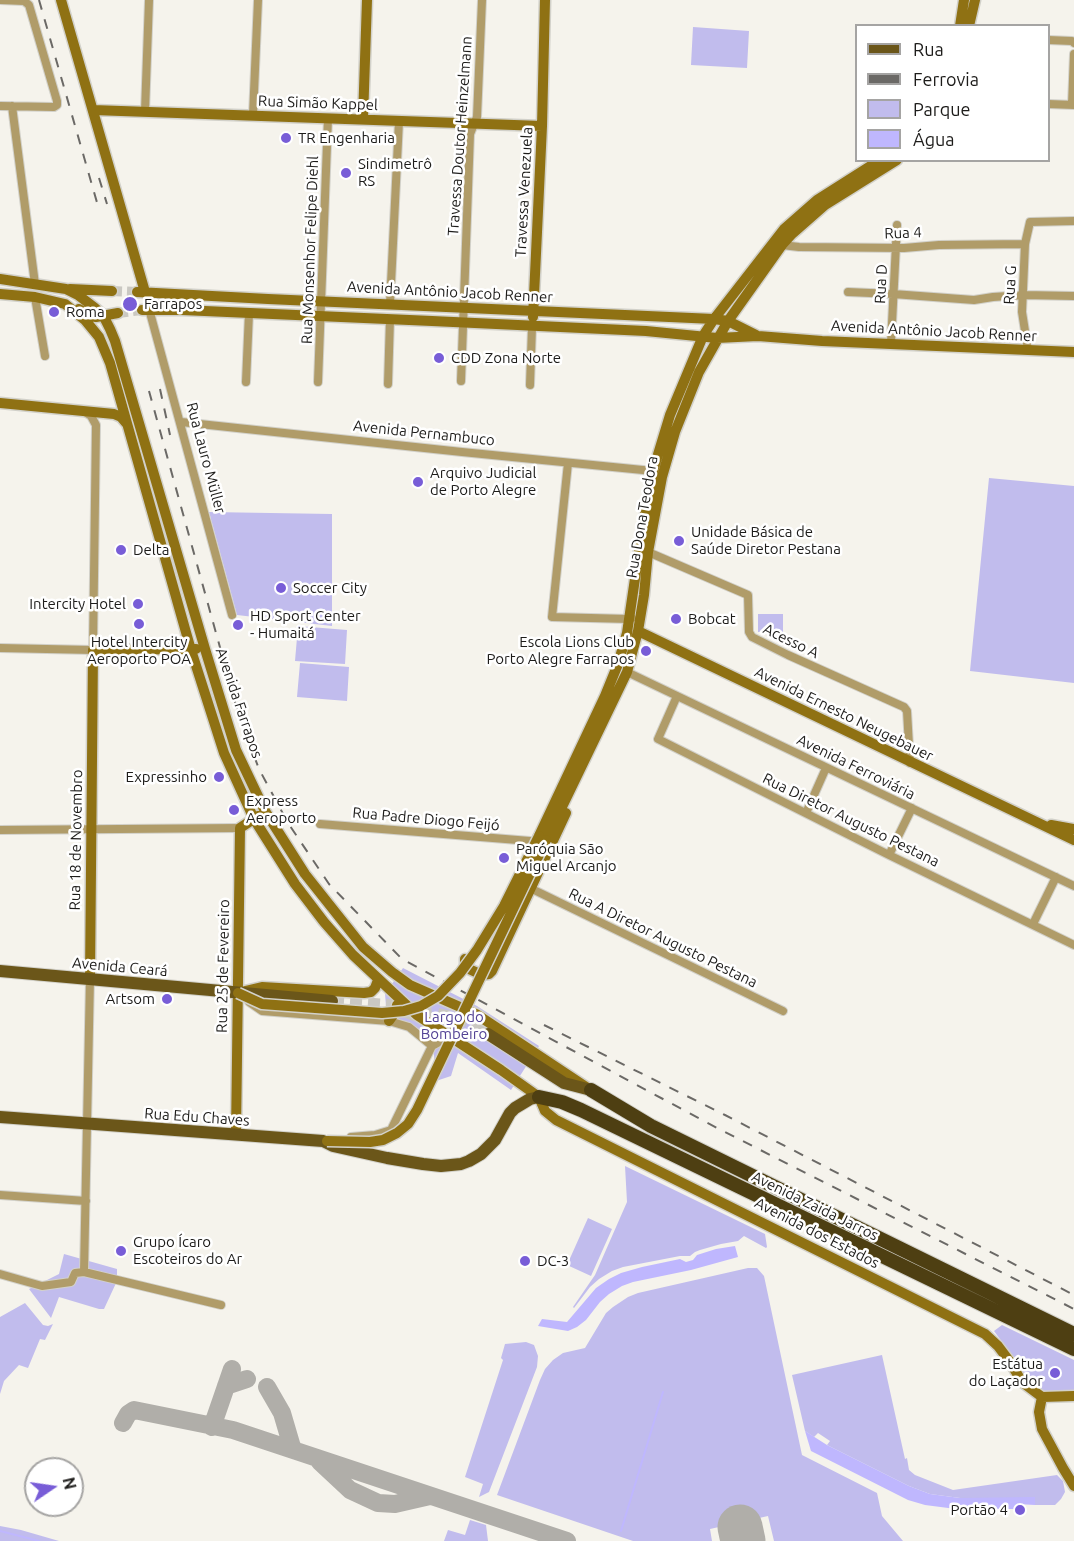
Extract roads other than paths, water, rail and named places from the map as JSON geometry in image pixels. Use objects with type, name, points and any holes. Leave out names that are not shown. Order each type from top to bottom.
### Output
[{"type":"highway","name":"Avenida Zaida Jarros","points":[[591,1090],[661,1131],[1074,1334]]},
{"type":"highway","name":"Avenida Zaida Jarros","points":[[539,1097],[562,1102],[581,1110],[1074,1349]]},
{"type":"main road","points":[[61,0],[93,110]]},
{"type":"main road","points":[[363,119],[367,0]]},
{"type":"main road","name":"Travessa Venezuela","points":[[532,327],[542,126],[545,0]]},
{"type":"main road","points":[[960,24],[964,0]]},
{"type":"main road","points":[[969,24],[975,0]]},
{"type":"main road","name":"Rua Simão Kappel","points":[[93,110],[542,126]]},
{"type":"main road","name":"Avenida Antônio Jacob Renner","points":[[93,110],[141,292],[714,319],[728,321],[758,336]]},
{"type":"main road","name":"Rua Dona Teodora","points":[[685,392],[696,354],[714,319],[784,229],[817,200],[877,162]]},
{"type":"main road","name":"Rua Dona Teodora","points":[[538,839],[571,790],[627,672],[633,632],[628,619],[670,415],[699,372],[728,321],[782,245],[825,204],[894,162]]},
{"type":"main road","name":"Avenida Farrapos","points":[[0,279],[66,289],[86,300],[103,315],[115,341],[236,750],[266,811],[305,874],[363,947],[392,972],[410,985],[476,1014],[591,1090]]},
{"type":"main road","points":[[66,289],[112,291]]},
{"type":"main road","name":"Avenida Farrapos","points":[[0,294],[35,297],[70,307],[92,328],[104,347],[191,650],[224,753],[254,819],[295,884],[353,955],[398,999],[417,1015],[539,1097]]},
{"type":"main road","points":[[183,310],[184,294]]},
{"type":"main road","points":[[267,314],[273,307],[268,299]]},
{"type":"main road","points":[[296,315],[292,307],[297,300]]},
{"type":"main road","points":[[70,307],[79,309],[90,316],[118,313],[114,327],[115,341]]},
{"type":"main road","points":[[432,321],[433,307]]},
{"type":"main road","name":"Avenida Antônio Jacob Renner","points":[[145,309],[646,331],[717,338],[758,336],[1074,352]]},
{"type":"main road","points":[[604,315],[604,330]]},
{"type":"main road","points":[[646,331],[647,316]]},
{"type":"main road","points":[[682,334],[689,339],[696,354]]},
{"type":"main road","points":[[0,404],[114,414],[121,417],[127,425]]},
{"type":"main road","name":"Rua Dona Teodora","points":[[538,839],[605,696],[641,608],[657,474]]},
{"type":"main road","name":"Avenida Ernesto Neugebauer","points":[[633,632],[1074,840]]},
{"type":"main road","points":[[93,650],[205,649]]},
{"type":"main road","name":"Rua 18 de Novembro","points":[[90,978],[93,650]]},
{"type":"main road","points":[[538,839],[465,960],[469,969],[482,975],[492,971],[566,815],[571,790]]},
{"type":"main road","points":[[240,828],[266,811]]},
{"type":"main road","name":"Avenida Ernesto Neugebauer","points":[[1039,823],[1074,829]]},
{"type":"main road","name":"Rua 25 de Fevereiro","points":[[236,1134],[240,828]]},
{"type":"main road","points":[[238,993],[262,1004],[382,1013],[404,1011],[421,1006],[438,996],[460,974],[477,950],[504,906],[538,839]]},
{"type":"main road","points":[[325,1141],[383,1140],[408,1124],[422,1099],[538,839]]},
{"type":"main road","name":"Avenida Ceará","points":[[0,971],[332,1001]]},
{"type":"main road","name":"Avenida Ceará","points":[[238,993],[262,987],[364,993],[375,988],[378,980]]},
{"type":"main road","points":[[389,1021],[396,1011],[398,999]]},
{"type":"main road","points":[[488,1035],[564,1083],[591,1090]]},
{"type":"main road","points":[[325,1141],[333,1146],[423,1164],[441,1166],[461,1164],[488,1148],[515,1108],[530,1099],[539,1097]]},
{"type":"main road","name":"Avenida dos Estados","points":[[539,1097],[545,1111],[567,1126],[985,1334],[1004,1354],[1022,1382],[1042,1397]]},
{"type":"main road","name":"Rua Edu Chaves","points":[[0,1117],[325,1141]]},
{"type":"main road","points":[[1074,1396],[1042,1397],[1039,1412],[1042,1429],[1074,1486]]},
{"type":"street","points":[[0,0],[27,2],[29,5],[57,101],[54,107],[0,106]]},
{"type":"street","points":[[146,112],[149,0]]},
{"type":"street","points":[[253,116],[258,0]]},
{"type":"street","name":"Travessa Doutor Heinzelmann","points":[[461,381],[470,134],[477,117],[482,0]]},
{"type":"street","points":[[1050,40],[1074,43]]},
{"type":"street","points":[[1050,104],[1073,105],[1074,54]]},
{"type":"street","points":[[12,106],[35,284]]},
{"type":"street","name":"Rua Monsenhor Felipe Diehl","points":[[318,382],[328,118]]},
{"type":"street","points":[[390,304],[399,121]]},
{"type":"street","name":"Rua G","points":[[1028,350],[1022,312],[1025,244],[1030,222],[1074,221]]},
{"type":"street","name":"Rua D","points":[[891,344],[897,225]]},
{"type":"street","name":"Rua 4","points":[[782,245],[896,248],[1025,244]]},
{"type":"street","points":[[848,292],[974,300],[993,297],[1074,296]]},
{"type":"street","points":[[35,297],[45,356]]},
{"type":"street","name":"Rua Lauro Müller","points":[[145,309],[181,422],[232,615]]},
{"type":"street","points":[[246,382],[249,313]]},
{"type":"street","points":[[388,384],[390,319]]},
{"type":"street","name":"Travessa Venezuela","points":[[530,385],[532,327]]},
{"type":"street","name":"Rua 18 de Novembro","points":[[85,411],[96,425],[93,650]]},
{"type":"street","name":"Avenida Pernambuco","points":[[181,422],[657,474]]},
{"type":"street","points":[[568,463],[552,617],[628,619],[637,614],[641,608]]},
{"type":"street","name":"Acesso A","points":[[648,552],[748,595],[749,632],[752,637],[788,656],[904,707],[910,763]]},
{"type":"street","points":[[0,648],[93,650]]},
{"type":"street","name":"Avenida Ferroviária","points":[[627,672],[1074,886]]},
{"type":"street","name":"Rua Diretor Augusto Pestana","points":[[677,696],[658,739],[1074,945]]},
{"type":"street","points":[[806,813],[826,768]]},
{"type":"street","points":[[889,855],[912,808]]},
{"type":"street","name":"Rua Padre Diogo Feijó","points":[[320,824],[538,839]]},
{"type":"street","points":[[0,830],[240,828]]},
{"type":"street","points":[[1033,924],[1056,877]]},
{"type":"street","name":"Rua A Diretor Augusto Pestana","points":[[532,889],[783,1011]]},
{"type":"street","name":"Rua 18 de Novembro","points":[[84,1272],[90,978]]},
{"type":"street","name":"Avenida Ceará","points":[[238,993],[262,1011],[389,1021],[409,1027],[432,1046]]},
{"type":"street","points":[[432,1046],[441,1041],[461,1044]]},
{"type":"street","name":"Rua Edu Chaves","points":[[325,1141],[333,1138],[370,1136],[391,1130],[432,1046]]},
{"type":"street","points":[[0,1195],[86,1201]]},
{"type":"street","points":[[0,1274],[42,1286],[71,1282],[75,1273],[84,1272],[220,1305]]},
{"type":"water","points":[[735,1246],[738,1257],[622,1286],[600,1302],[586,1320],[568,1331],[538,1326],[542,1319],[567,1322],[596,1288],[621,1273],[680,1259],[686,1262],[693,1260],[697,1255]]},
{"type":"water","points":[[805,1431],[827,1445],[930,1494],[960,1498],[1035,1497],[1035,1505],[1017,1504],[1017,1509],[956,1509],[908,1500],[811,1451]]},
{"type":"waterway","points":[[621,1531],[663,1392]]},
{"type":"waterway","points":[[0,1531],[39,1541]]},
{"type":"tunnel","points":[[112,291],[137,292]]},
{"type":"tunnel","points":[[118,313],[142,310]]},
{"type":"tunnel","points":[[332,1001],[388,1005],[414,1015],[433,1013],[467,1021],[488,1034]]},
{"type":"railway","points":[[39,0],[98,206]]},
{"type":"railway","points":[[99,178],[107,204]]},
{"type":"railway","points":[[160,389],[170,435]]},
{"type":"railway","points":[[149,391],[239,716],[259,769],[288,823],[329,884],[402,959],[717,1128],[1074,1309]]},
{"type":"railway","points":[[544,1025],[725,1115],[1074,1295]]},
{"type":"place","name":"TR Engenharia","points":[[286,138]]},
{"type":"place","name":"Sindimetrô RS","points":[[346,173]]},
{"type":"place","name":"Farrapos","points":[[130,304]]},
{"type":"place","name":"Roma","points":[[54,312]]},
{"type":"place","name":"CDD Zona Norte","points":[[439,358]]},
{"type":"place","name":"Arquivo Judicial de Porto Alegre","points":[[418,482]]},
{"type":"place","name":"Unidade Básica de Saúde Diretor Pestana","points":[[679,541]]},
{"type":"place","name":"Delta","points":[[121,550]]},
{"type":"place","name":"Soccer City","points":[[281,588]]},
{"type":"place","name":"Intercity Hotel","points":[[138,604]]},
{"type":"place","name":"Bobcat","points":[[676,619]]},
{"type":"place","name":"Hotel Intercity Aeroporto POA","points":[[139,624]]},
{"type":"place","name":"HD Sport Center - Humaitá","points":[[238,625]]},
{"type":"place","name":"Escola Lions Club Porto Alegre Farrapos","points":[[646,651]]},
{"type":"place","name":"Expressinho","points":[[219,777]]},
{"type":"place","name":"Express Aeroporto","points":[[234,810]]},
{"type":"place","name":"Paróquia São Miguel Arcanjo","points":[[504,858]]},
{"type":"place","name":"Artsom","points":[[167,999]]},
{"type":"place","name":"Grupo Ícaro Escoteiros do Ar","points":[[121,1251]]},
{"type":"place","name":"DC-3","points":[[525,1261]]},
{"type":"place","name":"Estátua do Laçador","points":[[1055,1373]]},
{"type":"place","name":"Portão 4","points":[[1020,1510]]},
{"type":"park label","name":"Largo do Bombeiro","points":[[454,1026]]}]
